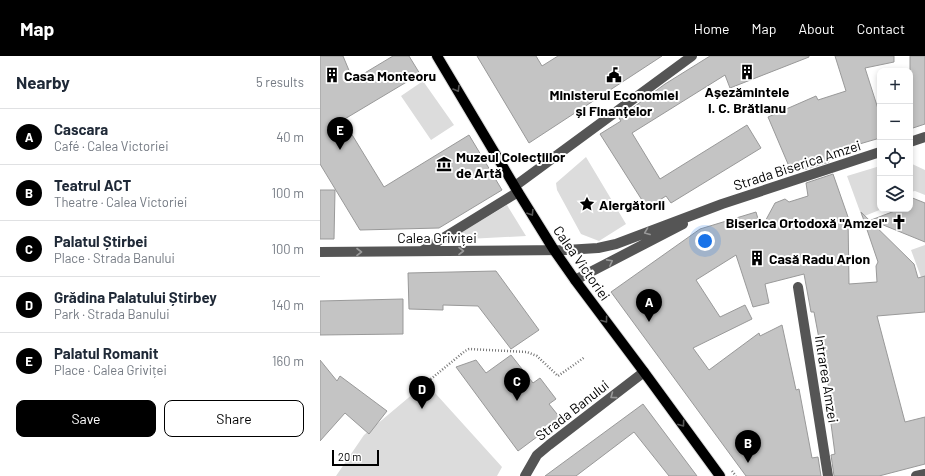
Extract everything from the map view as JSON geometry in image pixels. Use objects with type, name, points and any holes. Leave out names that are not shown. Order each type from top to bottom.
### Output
[{"type":"main road","name":"Calea Victoriei","points":[[437,56],[554,250],[720,476]]},
{"type":"street","points":[[422,251],[517,189],[692,56]]},
{"type":"street","points":[[913,141],[925,137]]},
{"type":"street","name":"Strada Biserica Amzei","points":[[554,250],[598,248],[616,244],[722,204],[877,153]]},
{"type":"street","name":"Strada Biserica Amzei","points":[[575,280],[722,204]]},
{"type":"street","name":"Calea Griviței","points":[[320,252],[554,250]]},
{"type":"street","name":"Intrarea Amzei","points":[[798,287],[828,476]]},
{"type":"street","name":"Strada Banului","points":[[525,476],[537,455],[644,372]]},
{"type":"street","points":[[916,476],[925,474]]},
{"type":"path","points":[[426,383],[469,349],[527,352],[537,356],[558,376],[585,357]]},
{"type":"shaded area","points":[[423,81],[454,125],[431,140],[401,96]]},
{"type":"shaded area","points":[[586,157],[626,224],[599,241],[581,234],[557,190],[556,183]]},
{"type":"shaded area","points":[[913,164],[925,170],[925,195],[913,191]]},
{"type":"shaded area","points":[[877,167],[877,211],[862,217],[847,176]]},
{"type":"shaded area","points":[[507,205],[526,236],[449,240]]},
{"type":"shaded area","points":[[925,245],[925,276],[921,277],[911,250]]},
{"type":"shaded area","points":[[426,383],[502,467],[497,476],[336,476],[364,435]]},
{"type":"building","points":[[320,56],[343,56],[353,80],[393,56],[409,56],[420,74],[343,120],[384,187],[469,135],[502,190],[439,228],[360,230],[320,164]]},
{"type":"building","points":[[477,56],[536,56],[542,66],[558,56],[662,56],[529,143]]},
{"type":"building","points":[[710,56],[809,57],[730,88],[725,75],[632,133],[660,179],[747,125],[761,148],[671,203],[666,196],[647,208],[600,134],[621,121],[619,118],[665,84]]},
{"type":"building","points":[[835,56],[894,56],[894,62],[865,68],[877,106],[877,139],[839,150],[841,154],[828,159],[829,162],[803,170],[803,167],[791,171],[768,117],[816,96],[818,100],[846,91]]},
{"type":"building","points":[[910,56],[925,56],[925,124],[913,128],[913,68],[910,68]]},
{"type":"building","points":[[833,174],[848,217],[849,284],[877,282],[876,266],[878,262],[861,212],[914,264],[918,278],[925,276],[925,312],[877,316],[905,422],[925,417],[925,464],[879,476],[834,476],[831,455],[835,454],[828,401],[830,401],[828,383],[825,369],[823,370],[814,312],[811,312],[804,274],[765,284],[769,303],[753,307],[736,255],[696,280],[720,317],[745,305],[752,319],[693,348],[709,370],[759,333],[760,336],[782,325],[796,390],[799,389],[812,458],[818,457],[821,476],[746,476],[611,292],[700,229],[756,212],[761,229],[775,203],[785,199],[789,202],[808,196],[806,183]]},
{"type":"building","points":[[320,190],[335,190],[334,239],[320,239]]},
{"type":"building","name":"Biserica Ortodoxă \"Amzei\"","points":[[913,198],[925,203],[925,242],[871,220],[892,212],[913,212]]},
{"type":"building","points":[[496,271],[539,330],[511,349],[478,306],[443,305],[443,310],[409,309],[408,273]]},
{"type":"building","points":[[403,299],[403,334],[320,335],[320,301]]},
{"type":"building","points":[[511,355],[533,383],[540,378],[556,399],[549,404],[561,419],[518,451],[456,367],[476,360],[486,373]]},
{"type":"building","points":[[320,360],[337,381],[340,376],[387,411],[369,434],[345,413],[320,441]]},
{"type":"building","points":[[643,404],[697,476],[669,476],[634,432],[576,476],[545,476]]},
{"type":"place","name":"Așezămintele I. C. Brătianu","points":[[747,72]]},
{"type":"place","name":"Casa Monteoru","points":[[332,75]]},
{"type":"place","name":"Ministerul Economiei și Finanțelor","points":[[614,75]]},
{"type":"place","name":"Palatul Romanit","points":[[340,150]]},
{"type":"place","name":"Muzeul Colecțiilor de Artă","points":[[444,164]]},
{"type":"place","name":"Alergătorii","points":[[587,204]]},
{"type":"place","name":"Biserica Ortodoxă \"Amzei\"","points":[[899,222]]},
{"type":"place","name":"Casă Radu Arion","points":[[757,258]]},
{"type":"place","name":"Cascara","points":[[649,322]]},
{"type":"place","name":"Palatul Știrbei","points":[[517,401]]},
{"type":"place","name":"Grădina Palatului Știrbey","points":[[422,409]]},
{"type":"place","name":"Teatrul ACT","points":[[748,463]]}]
